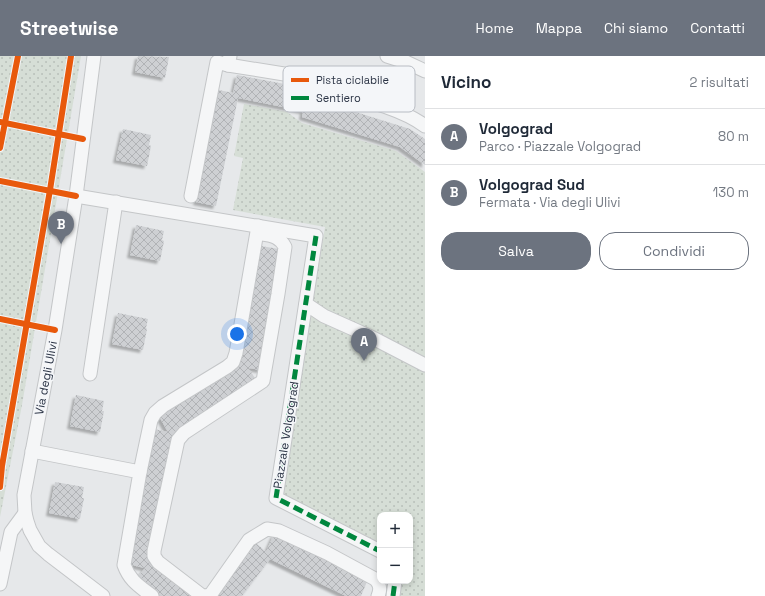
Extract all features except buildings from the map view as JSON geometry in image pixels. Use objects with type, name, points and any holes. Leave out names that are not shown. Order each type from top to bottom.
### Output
[{"type":"street","name":"Via degli Ulivi","points":[[94,56],[76,196],[54,330],[24,495],[25,513],[30,530],[39,546],[104,596]]},
{"type":"street","points":[[387,56],[414,66]]},
{"type":"street","points":[[191,196],[217,62],[229,60],[283,72]]},
{"type":"street","points":[[415,66],[425,71]]},
{"type":"street","points":[[398,112],[414,118],[425,126]]},
{"type":"street","points":[[76,196],[116,202],[257,230],[273,235],[282,242],[285,247],[263,381],[184,433],[178,440],[154,551],[154,556],[158,562],[201,595],[206,596],[211,594],[248,540],[267,529],[286,534],[375,579],[379,584],[380,592],[378,596]]},
{"type":"street","points":[[90,374],[116,202]]},
{"type":"street","points":[[152,596],[134,582],[127,574],[124,565],[140,472],[151,420],[155,413],[164,406],[233,362],[236,353],[257,230]]},
{"type":"street","name":"Piazzale Volgograd","points":[[257,230],[316,236],[276,498],[377,548]]},
{"type":"street","points":[[306,304],[324,316],[371,337],[425,365]]},
{"type":"street","points":[[32,451],[140,472]]},
{"type":"street","points":[[0,584],[11,532],[25,513]]},
{"type":"street","points":[[393,596],[395,584]]},
{"type":"shaded area","points":[[0,56],[81,56],[22,405],[0,517]]},
{"type":"shaded area","points":[[244,104],[287,112],[302,123],[396,151],[425,172],[425,596],[399,596],[401,584],[413,584],[413,512],[377,512],[377,543],[281,496],[325,227],[233,210],[243,158],[234,156]]},
{"type":"marked path","points":[[316,236],[276,498],[377,549]]},
{"type":"marked path","points":[[393,596],[395,584]]},
{"type":"cycle path","points":[[0,148],[18,56]]},
{"type":"cycle path","points":[[0,487],[2,466],[50,190],[71,56]]},
{"type":"cycle path","points":[[0,122],[83,139]]},
{"type":"cycle path","points":[[0,181],[76,196]]},
{"type":"cycle path","points":[[0,319],[55,330]]},
{"type":"place","name":"Volgograd Sud","points":[[61,244]]},
{"type":"place","name":"Volgograd","points":[[364,361]]}]
